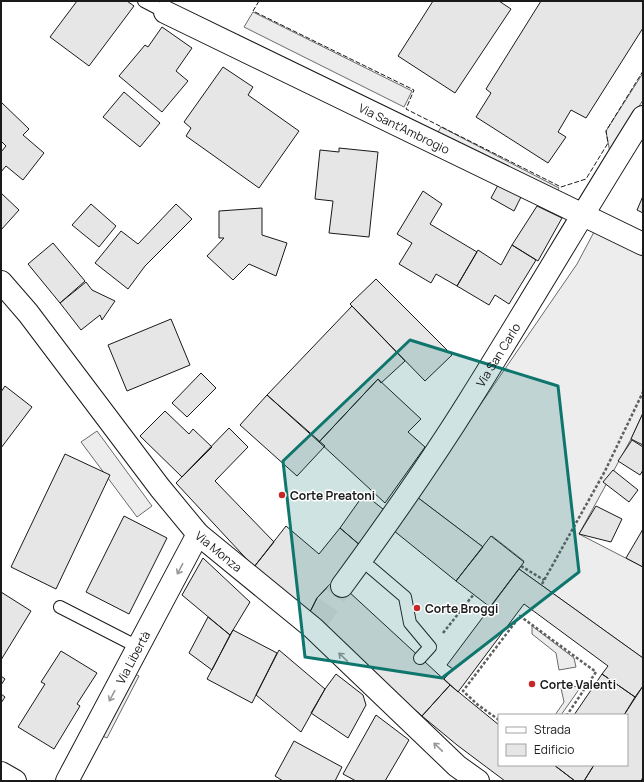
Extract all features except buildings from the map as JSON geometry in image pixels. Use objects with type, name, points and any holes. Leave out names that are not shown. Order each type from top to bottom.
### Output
[{"type":"street","name":"Via Sant'Ambrogio","points":[[165,12],[643,244]]},
{"type":"street","name":"Via San Carlo","points":[[342,586],[406,498],[469,402],[581,215],[643,117]]},
{"type":"street","name":"Via Monza","points":[[1,282],[28,313],[160,488],[198,534],[315,625],[390,695],[453,773],[478,781]]},
{"type":"street","name":"Via Libertà","points":[[67,781],[198,534]]},
{"type":"street","points":[[1,773],[16,781]]},
{"type":"lane","points":[[144,1],[165,12]]},
{"type":"lane","points":[[371,568],[405,596],[410,623],[430,647],[420,658]]},
{"type":"lane","points":[[60,607],[138,648]]},
{"type":"path","points":[[542,584],[605,471],[643,392]]},
{"type":"path","points":[[521,566],[544,580]]},
{"type":"path","points":[[430,647],[474,594]]},
{"type":"path","points":[[498,719],[478,705],[464,691],[520,616],[596,672],[568,714]]},
{"type":"highlighted area","points":[[410,340],[558,386],[579,572],[442,678],[305,657],[283,461]]},
{"type":"shaded area","points":[[253,12],[412,91],[404,107],[244,27]]},
{"type":"shaded area","points":[[643,73],[643,100],[610,153],[606,131]]},
{"type":"shaded area","points":[[441,127],[559,188],[556,194],[437,134]]},
{"type":"shaded area","points":[[594,232],[643,254],[643,413],[631,439],[579,534],[643,567],[643,658],[519,569],[524,561],[492,536],[483,547],[417,497],[577,264]]},
{"type":"shaded area","points":[[97,431],[152,506],[137,517],[81,442]]},
{"type":"shaded area","points":[[532,626],[574,658],[576,667],[559,670],[556,653],[532,634]]},
{"type":"shaded area","points":[[131,672],[139,676],[107,738],[98,734]]},
{"type":"shaded area","points":[[579,686],[580,688],[562,714],[556,714],[564,702],[561,688]]},
{"type":"tunnel","points":[[316,623],[342,586]]},
{"type":"fence","points":[[259,1],[253,11],[414,90],[406,109],[561,187],[586,179],[608,143],[606,131],[643,71]]},
{"type":"place","name":"Corte Preatoni","points":[[282,495]]},
{"type":"place","name":"Corte Broggi","points":[[417,608]]},
{"type":"place","name":"Corte Valenti","points":[[532,684]]}]
